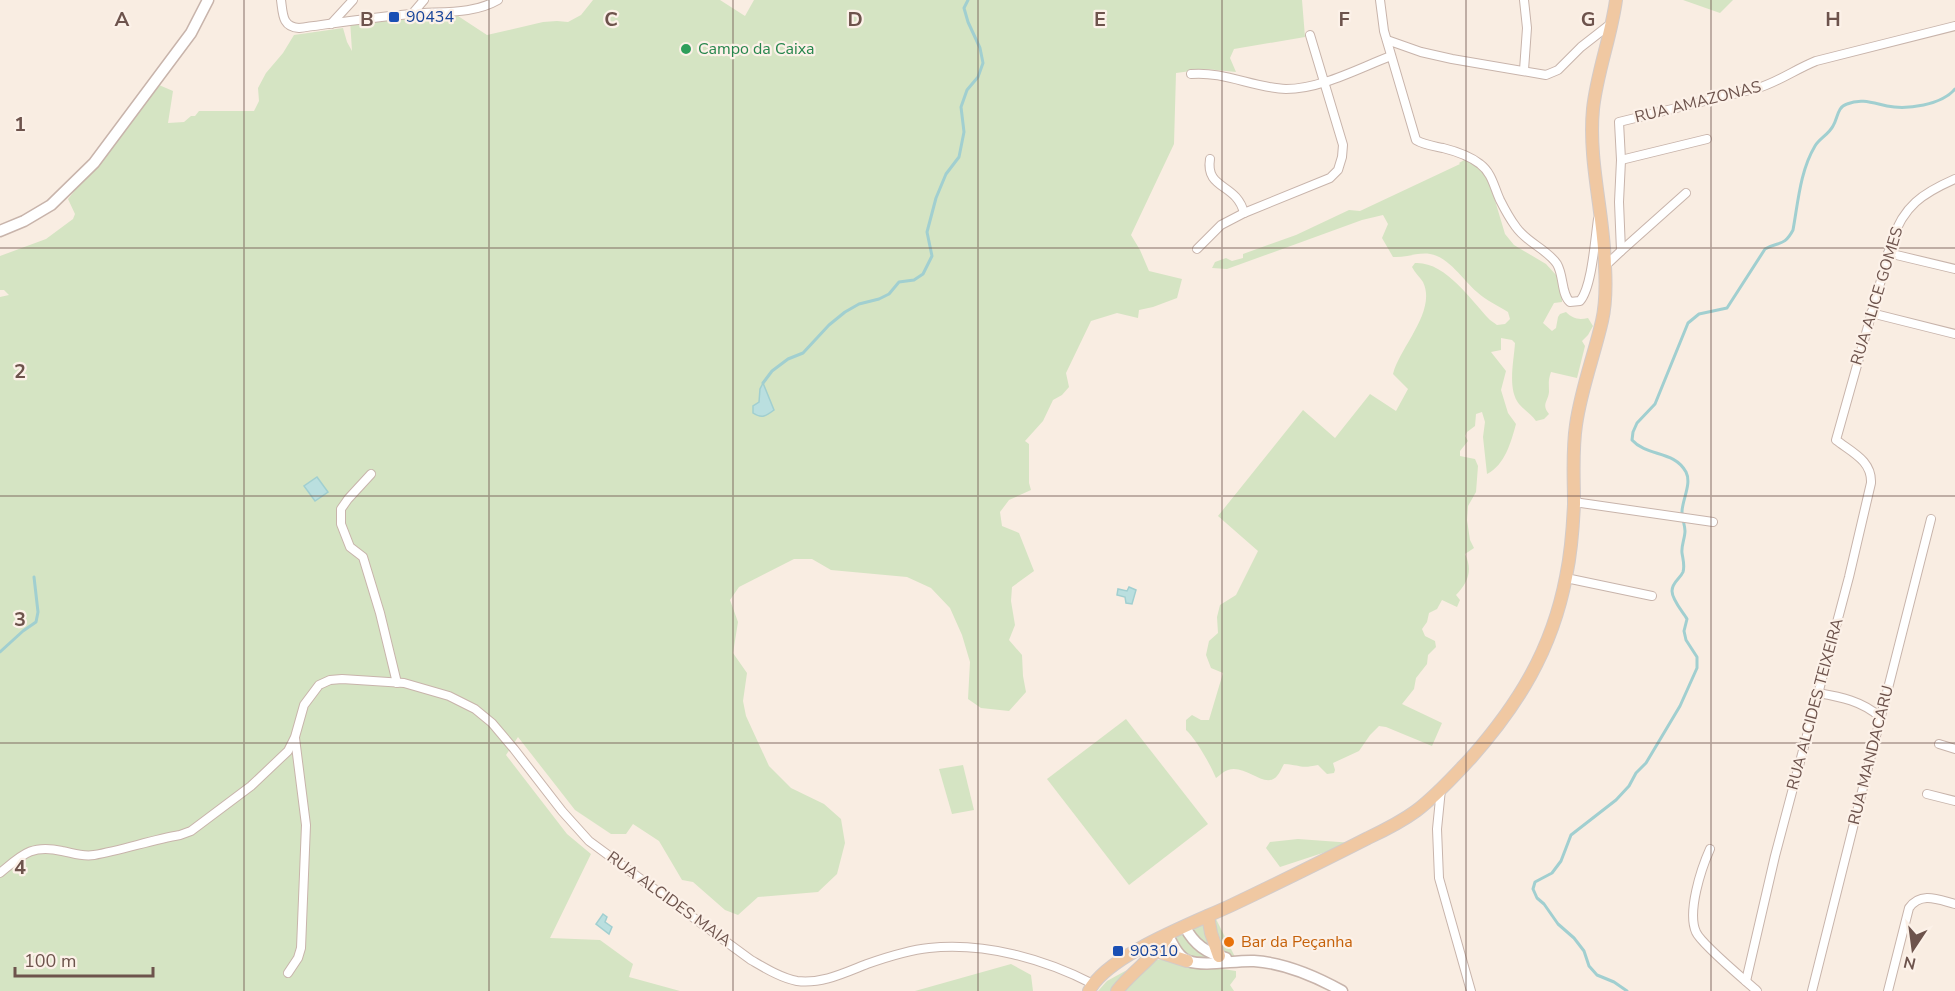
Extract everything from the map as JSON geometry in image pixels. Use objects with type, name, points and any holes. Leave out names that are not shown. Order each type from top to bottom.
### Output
[{"type":"main road","points":[[1091,988],[1104,973],[1122,960],[1168,935],[1396,825],[1441,789],[1481,747],[1521,694],[1546,644],[1566,578],[1574,502],[1573,459],[1578,406],[1602,322],[1605,266],[1592,135],[1593,109],[1616,0]]},
{"type":"main road","points":[[1208,916],[1219,957]]},
{"type":"main road","points":[[1117,991],[1131,974],[1156,951],[1168,935]]},
{"type":"main road","points":[[1156,951],[1187,961]]},
{"type":"street","points":[[0,231],[24,221],[51,205],[94,163],[190,33],[208,0]]},
{"type":"street","points":[[331,24],[353,0]]},
{"type":"street","points":[[412,14],[424,0]]},
{"type":"street","points":[[282,1],[286,23],[294,28],[412,14],[471,10],[498,0]]},
{"type":"street","points":[[1380,0],[1382,20],[1391,56],[1401,82],[1403,98],[1416,140],[1464,156],[1479,163],[1486,170],[1518,230],[1549,255],[1557,265],[1562,276],[1565,297],[1570,302],[1580,301],[1586,290],[1600,208]]},
{"type":"street","points":[[1524,0],[1527,27],[1524,70]]},
{"type":"street","points":[[1387,40],[1421,52],[1524,70],[1539,75],[1552,73],[1613,21]]},
{"type":"street","name":"RUA AMAZONAS","points":[[1621,251],[1619,122],[1758,88],[1816,61],[1955,26]]},
{"type":"street","points":[[1197,249],[1221,225],[1244,213],[1317,185],[1330,178],[1338,170],[1343,145],[1310,35]]},
{"type":"street","points":[[1191,74],[1216,74],[1285,89],[1306,88],[1391,56]]},
{"type":"street","points":[[1621,160],[1707,139]]},
{"type":"street","points":[[1210,159],[1212,178],[1235,194],[1242,204],[1244,213]]},
{"type":"street","name":"RUA ALICE GOMES","points":[[1836,441],[1895,229],[1905,211],[1931,190],[1955,178]]},
{"type":"street","points":[[1605,266],[1686,193]]},
{"type":"street","points":[[1888,253],[1955,269]]},
{"type":"street","points":[[1871,313],[1955,334]]},
{"type":"street","name":"RUA ALCIDES TEIXEIRA","points":[[1746,981],[1775,856],[1871,483],[1868,466],[1836,441]]},
{"type":"street","points":[[371,474],[341,509],[340,524],[350,548],[363,557],[380,613],[397,683]]},
{"type":"street","points":[[1574,502],[1713,522]]},
{"type":"street","name":"RUA MANDACARU","points":[[1812,991],[1931,519]]},
{"type":"street","points":[[1566,578],[1652,596]]},
{"type":"street","name":"RUA ALCIDES MAIA","points":[[295,737],[304,705],[319,685],[330,680],[397,683],[449,696],[475,709],[492,723],[562,811],[589,841],[751,960],[776,973],[794,980],[809,982],[824,980],[911,950],[945,947],[989,951],[1050,964],[1091,988]]},
{"type":"street","points":[[1818,693],[1861,704],[1880,717]]},
{"type":"street","points":[[0,873],[26,852],[36,849],[93,855],[191,831],[251,786],[288,751],[295,737]]},
{"type":"street","points":[[288,973],[298,958],[300,948],[306,825],[295,737]]},
{"type":"street","points":[[1939,744],[1955,748]]},
{"type":"street","points":[[1441,789],[1437,829],[1439,878],[1471,991]]},
{"type":"street","points":[[1927,794],[1955,801]]},
{"type":"street","points":[[1710,849],[1700,874],[1696,894],[1694,912],[1696,933],[1757,991]]},
{"type":"street","points":[[1888,991],[1909,908],[1917,900],[1929,898],[1955,904]]},
{"type":"street","points":[[1185,927],[1198,946],[1219,957],[1237,961]]},
{"type":"street","points":[[1168,935],[1175,949],[1187,961],[1202,963],[1257,961],[1286,967],[1319,978],[1342,991]]},
{"type":"green space","points":[[593,0],[720,0],[745,16],[754,0],[1302,0],[1305,37],[1234,49],[1230,58],[1236,72],[1206,69],[1176,73],[1174,144],[1131,235],[1149,271],[1182,279],[1177,298],[1139,310],[1138,318],[1117,313],[1091,321],[1066,373],[1069,387],[1053,400],[1043,421],[1025,441],[1029,444],[1031,490],[1009,500],[1000,512],[1002,526],[1019,533],[1034,571],[1012,587],[1011,601],[1015,625],[1009,640],[1022,655],[1026,692],[1009,711],[981,708],[968,699],[970,662],[962,635],[950,608],[931,588],[907,577],[831,570],[812,559],[794,559],[739,587],[730,600],[738,622],[733,653],[747,673],[743,701],[746,716],[769,766],[791,788],[824,804],[841,819],[845,843],[837,874],[818,892],[758,897],[738,915],[725,910],[693,882],[682,880],[659,841],[633,824],[626,834],[611,834],[575,810],[518,737],[506,755],[567,834],[591,854],[550,938],[600,940],[633,964],[629,977],[680,991],[0,991],[0,297],[9,295],[4,290],[0,290],[0,256],[46,239],[73,219],[75,214],[68,199],[159,85],[173,91],[168,123],[184,122],[199,111],[254,111],[259,101],[258,88],[266,73],[283,53],[294,35],[343,28],[352,51],[350,20],[407,15],[407,21],[458,16],[487,35],[543,22],[568,22],[581,15]]},
{"type":"green space","points":[[1683,0],[1733,0],[1720,13]]},
{"type":"green space","points":[[1466,159],[1474,159],[1488,177],[1505,234],[1514,245],[1546,264],[1557,276],[1562,290],[1562,302],[1554,303],[1543,323],[1552,331],[1556,328],[1560,314],[1566,312],[1576,318],[1588,318],[1593,326],[1582,341],[1585,346],[1577,378],[1551,372],[1545,405],[1549,414],[1544,419],[1536,421],[1515,398],[1512,375],[1515,343],[1512,340],[1501,338],[1501,350],[1491,352],[1506,371],[1501,390],[1508,413],[1516,424],[1503,459],[1487,474],[1483,437],[1485,422],[1482,412],[1476,414],[1475,426],[1465,436],[1468,441],[1460,451],[1460,456],[1475,459],[1478,466],[1476,492],[1468,506],[1467,520],[1470,540],[1474,548],[1465,554],[1469,565],[1468,576],[1464,586],[1456,595],[1460,600],[1457,607],[1442,600],[1437,609],[1429,613],[1422,629],[1425,636],[1435,641],[1436,647],[1428,655],[1427,664],[1416,678],[1414,689],[1402,704],[1442,723],[1432,746],[1379,726],[1359,751],[1333,763],[1334,773],[1327,774],[1318,765],[1304,767],[1284,764],[1272,780],[1261,779],[1235,769],[1226,771],[1216,778],[1194,739],[1186,730],[1186,720],[1192,715],[1201,720],[1209,720],[1223,673],[1211,668],[1206,655],[1209,641],[1218,633],[1217,617],[1220,605],[1236,595],[1258,551],[1218,516],[1303,410],[1335,438],[1370,394],[1396,411],[1408,389],[1393,374],[1422,317],[1425,305],[1426,293],[1423,282],[1412,267],[1415,263],[1437,268],[1447,275],[1497,325],[1505,324],[1510,319],[1508,312],[1481,295],[1450,264],[1437,256],[1416,254],[1393,257],[1382,238],[1388,224],[1383,215],[1362,220],[1227,269],[1212,268],[1215,262],[1226,258],[1232,261],[1243,258],[1243,254],[1296,235],[1349,210],[1360,211],[1460,164]]},
{"type":"green space","points":[[1126,719],[1208,824],[1129,885],[1047,779]]},
{"type":"green space","points":[[963,765],[974,810],[952,814],[939,769]]},
{"type":"green space","points":[[1298,839],[1353,843],[1280,867],[1266,848],[1270,842]]},
{"type":"green space","points":[[1215,917],[1237,961],[1216,962],[1156,952],[1172,938]]},
{"type":"green space","points":[[1156,960],[1236,971],[1236,977],[1230,985],[1234,991],[1122,991],[1150,963]]},
{"type":"green space","points":[[1011,964],[1031,975],[1033,991],[915,991]]},
{"type":"green space","points":[[1127,970],[1110,991],[1098,991],[1107,981]]},
{"type":"water","points":[[763,383],[774,410],[761,416],[753,413],[753,406],[759,402]]},
{"type":"water","points":[[317,477],[328,492],[315,501],[304,486]]},
{"type":"water","points":[[1129,587],[1136,590],[1132,604],[1126,603],[1125,597],[1117,595],[1118,589],[1127,591]]},
{"type":"water","points":[[603,914],[607,917],[605,922],[612,927],[609,934],[596,924]]},
{"type":"waterway","points":[[763,383],[772,371],[788,359],[803,353],[829,325],[845,312],[859,304],[889,294],[899,282],[914,280],[923,274],[932,256],[927,232],[936,198],[946,174],[959,157],[964,132],[961,107],[967,90],[978,77],[983,63],[980,48],[964,8],[968,0]]},
{"type":"waterway","points":[[1627,991],[1614,982],[1597,975],[1589,966],[1584,951],[1574,938],[1558,924],[1537,898],[1533,889],[1535,882],[1552,873],[1561,861],[1571,835],[1616,800],[1629,786],[1636,773],[1646,763],[1680,706],[1697,668],[1697,657],[1686,640],[1684,631],[1687,619],[1672,594],[1673,585],[1684,569],[1682,550],[1685,531],[1682,512],[1688,477],[1675,460],[1638,445],[1632,440],[1633,432],[1637,423],[1655,404],[1688,323],[1699,314],[1727,308],[1765,249],[1784,241],[1790,235],[1806,166],[1817,143],[1835,123],[1839,110],[1844,105],[1862,101],[1895,107],[1914,107],[1942,99],[1955,89]]},
{"type":"waterway","points":[[0,652],[36,622],[38,612],[34,577]]},
{"type":"place","name":"90434","points":[[394,17]]},
{"type":"place","name":"Campo da Caixa","points":[[686,49]]},
{"type":"place","name":"Bar da Peçanha","points":[[1229,942]]},
{"type":"place","name":"90310","points":[[1118,951]]}]
